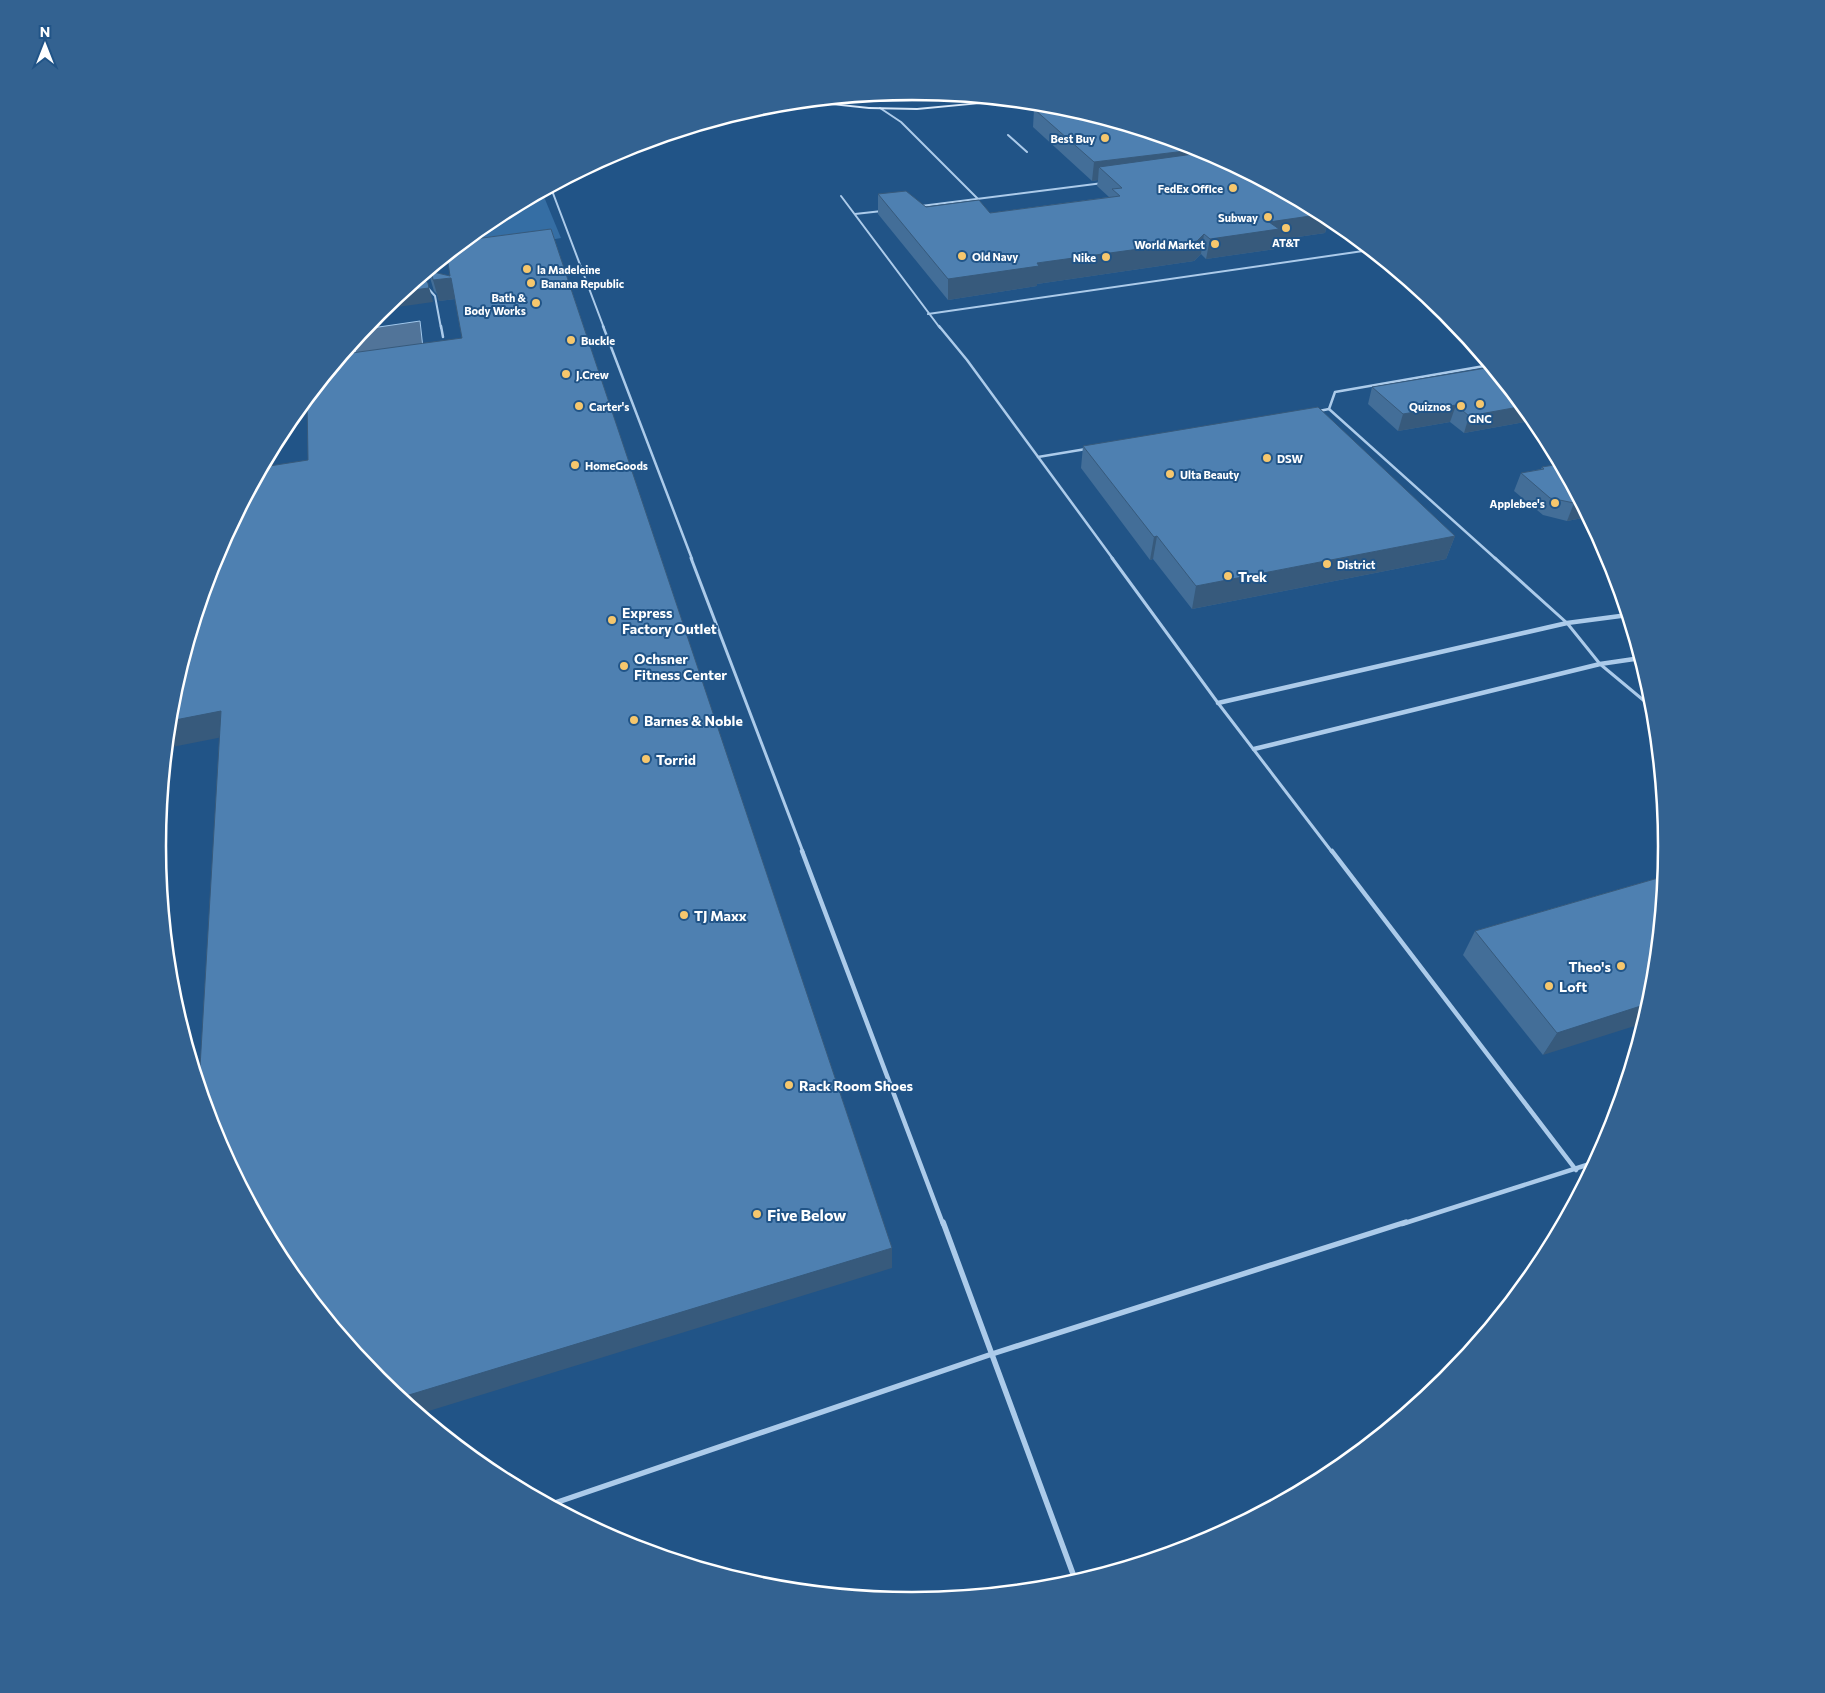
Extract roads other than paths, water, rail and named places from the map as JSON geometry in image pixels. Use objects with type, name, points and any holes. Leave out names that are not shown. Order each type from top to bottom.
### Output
[{"type":"street","points":[[903,100],[916,100]]},
{"type":"street","points":[[835,104],[917,109],[980,104]]},
{"type":"street","points":[[1218,703],[1567,623],[1622,616]]},
{"type":"street","points":[[1254,748],[1600,664],[1635,659]]},
{"type":"lane","points":[[880,108],[901,122],[978,199]]},
{"type":"lane","points":[[1008,135],[1027,152]]},
{"type":"lane","points":[[921,206],[1106,182]]},
{"type":"lane","points":[[553,193],[992,1354],[1074,1575]]},
{"type":"lane","points":[[840,196],[928,314],[968,360],[1218,703],[1576,1170]]},
{"type":"lane","points":[[855,214],[883,211]]},
{"type":"lane","points":[[928,314],[1363,251]]},
{"type":"lane","points":[[426,286],[435,296],[443,337]]},
{"type":"lane","points":[[1329,409],[1335,392],[1484,366]]},
{"type":"lane","points":[[1310,413],[1329,409]]},
{"type":"lane","points":[[1329,409],[1567,623],[1600,664],[1645,702]]},
{"type":"lane","points":[[1038,457],[1092,448]]},
{"type":"lane","points":[[557,1502],[992,1354],[1587,1166]]},
{"type":"place","name":"Best Buy","points":[[1105,138]]},
{"type":"place","name":"FedEx Office","points":[[1233,188]]},
{"type":"place","name":"Subway","points":[[1268,217]]},
{"type":"place","name":"AT&T","points":[[1286,228]]},
{"type":"place","name":"World Market","points":[[1215,244]]},
{"type":"place","name":"Old Navy","points":[[962,256]]},
{"type":"place","name":"Nike","points":[[1106,257]]},
{"type":"place","name":"la Madeleine","points":[[527,269]]},
{"type":"place","name":"Banana Republic","points":[[531,283]]},
{"type":"place","name":"Bath & Body Works","points":[[536,303]]},
{"type":"place","name":"Buckle","points":[[571,340]]},
{"type":"place","name":"J.Crew","points":[[566,374]]},
{"type":"place","name":"GNC","points":[[1480,404]]},
{"type":"place","name":"Carter's","points":[[579,406]]},
{"type":"place","name":"Quiznos","points":[[1461,406]]},
{"type":"place","name":"DSW","points":[[1267,458]]},
{"type":"place","name":"HomeGoods","points":[[575,465]]},
{"type":"place","name":"Ulta Beauty","points":[[1170,474]]},
{"type":"place","name":"Applebee's","points":[[1555,503]]},
{"type":"place","name":"District","points":[[1327,564]]},
{"type":"place","name":"Trek","points":[[1228,576]]},
{"type":"place","name":"Express Factory Outlet","points":[[612,620]]},
{"type":"place","name":"Ochsner Fitness Center","points":[[624,666]]},
{"type":"place","name":"Barnes & Noble","points":[[634,720]]},
{"type":"place","name":"Torrid","points":[[646,759]]},
{"type":"place","name":"TJ Maxx","points":[[684,915]]},
{"type":"place","name":"Theo's","points":[[1621,966]]},
{"type":"place","name":"Loft","points":[[1549,986]]},
{"type":"place","name":"Rack Room Shoes","points":[[789,1085]]},
{"type":"place","name":"Five Below","points":[[757,1214]]}]
